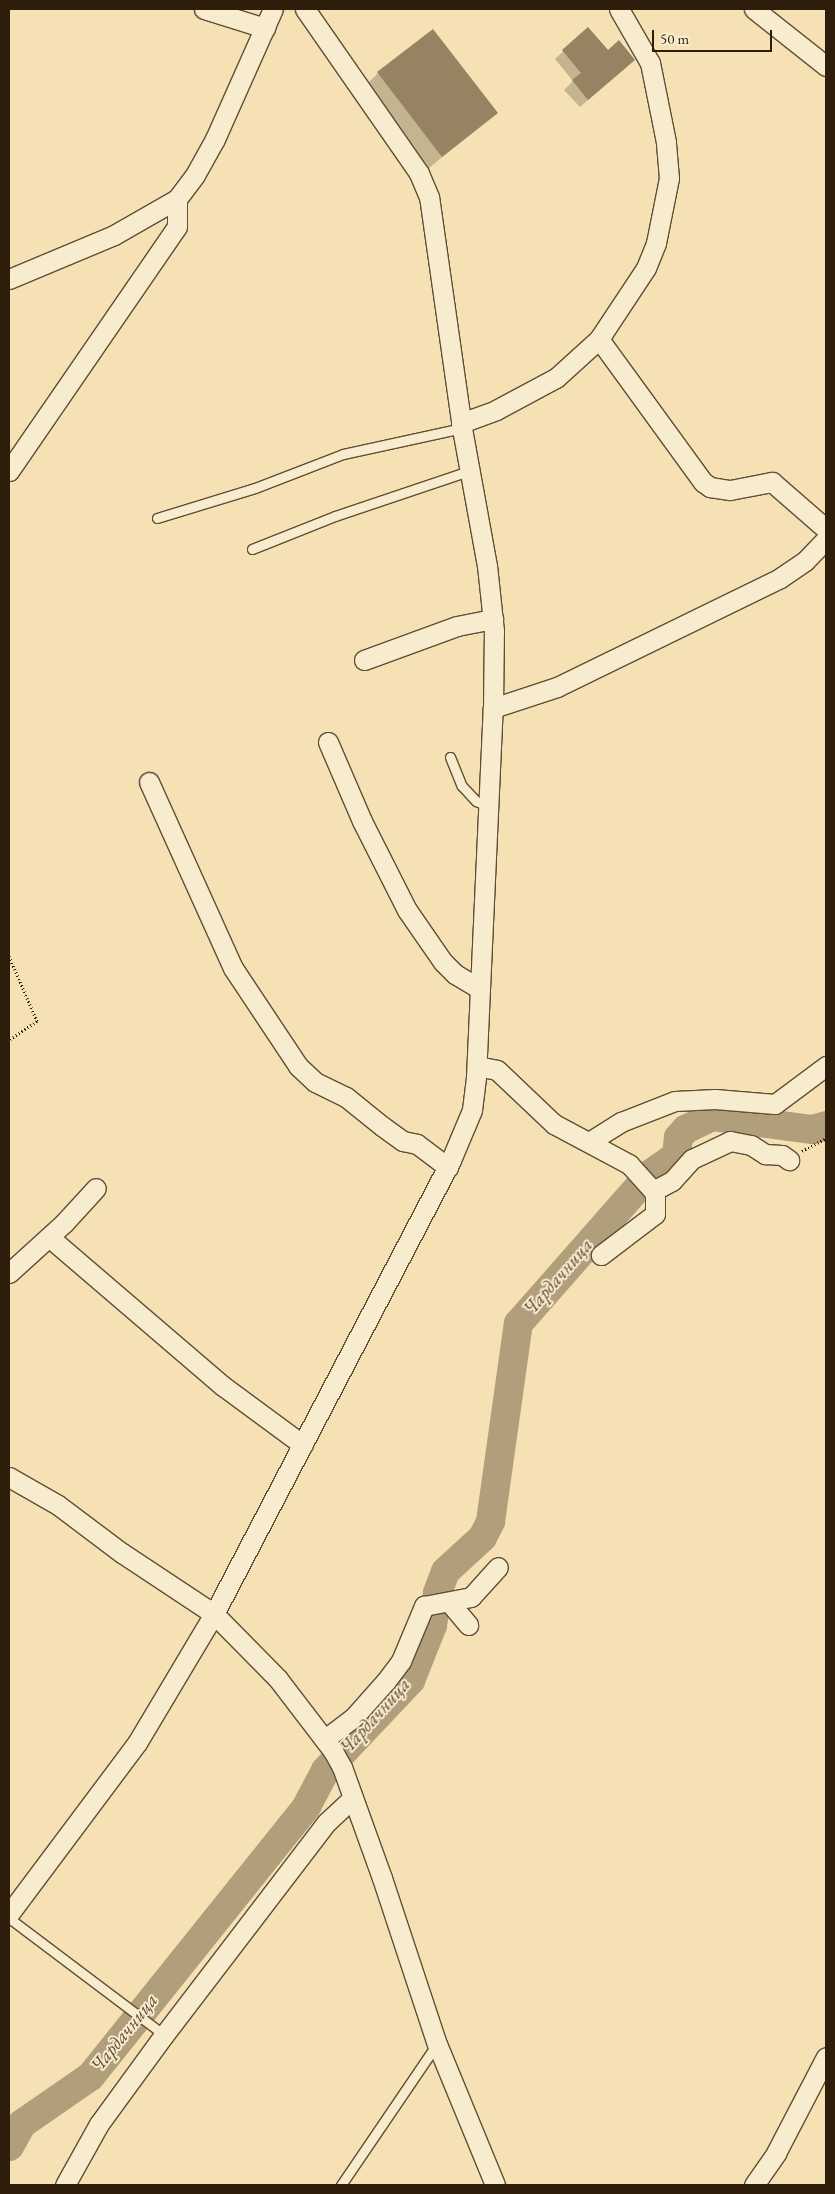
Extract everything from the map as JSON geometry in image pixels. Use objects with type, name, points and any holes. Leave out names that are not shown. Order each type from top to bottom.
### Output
[{"type":"street","points":[[204,9],[265,28]]},
{"type":"street","points":[[9,279],[114,235],[177,199],[195,175],[215,139],[273,9]]},
{"type":"street","points":[[9,1914],[136,1743],[214,1614],[448,1166],[472,1110],[477,1066],[487,806],[493,708],[493,619],[487,566],[462,425],[429,197],[419,173],[305,9]]},
{"type":"street","points":[[462,425],[496,410],[556,378],[599,339],[624,298],[646,268],[656,243],[669,178],[666,142],[650,63],[638,37],[619,9]]},
{"type":"street","points":[[754,9],[826,66]]},
{"type":"street","points":[[9,471],[173,233],[178,216],[177,199]]},
{"type":"street","points":[[599,339],[703,482],[710,487],[730,490],[772,482],[826,529]]},
{"type":"street","points":[[493,708],[557,687],[780,578],[805,561],[826,539]]},
{"type":"street","points":[[364,660],[457,626],[493,619]]},
{"type":"street","points":[[328,742],[362,821],[407,910],[443,962],[455,974],[480,989]]},
{"type":"street","points":[[149,782],[233,968],[298,1066],[315,1082],[346,1097],[389,1131],[403,1140],[417,1144],[448,1166]]},
{"type":"street","points":[[477,1066],[497,1070],[554,1124],[629,1164],[647,1184],[657,1200],[655,1214],[601,1255]]},
{"type":"street","points":[[589,1142],[620,1122],[676,1101],[715,1099],[775,1104],[826,1066]]},
{"type":"street","points":[[647,1184],[672,1181],[692,1159],[730,1141],[751,1145],[765,1154],[782,1155],[790,1160]]},
{"type":"street","points":[[9,1273],[50,1237],[96,1188]]},
{"type":"street","points":[[50,1237],[223,1386],[303,1445]]},
{"type":"street","points":[[9,1477],[58,1505],[122,1553],[214,1614],[278,1679],[333,1753],[353,1798],[437,2044],[495,2185]]},
{"type":"street","points":[[333,1753],[353,1718],[386,1682],[401,1661],[420,1611],[471,1597],[498,1567]]},
{"type":"street","points":[[440,1604],[468,1625]]},
{"type":"street","points":[[65,2185],[100,2124],[164,2035],[327,1822],[353,1798]]},
{"type":"street","points":[[754,2185],[776,2153],[826,2057]]},
{"type":"lane","points":[[157,518],[255,488],[352,451],[462,425]]},
{"type":"lane","points":[[252,549],[335,516],[470,471]]},
{"type":"lane","points":[[450,757],[462,786],[476,801],[487,806]]},
{"type":"lane","points":[[9,1918],[164,2035]]},
{"type":"lane","points":[[341,2185],[437,2044]]},
{"type":"path","points":[[9,956],[37,1021],[9,1040]]},
{"type":"path","points":[[790,1160],[826,1138]]},
{"type":"building","points":[[588,27],[608,50],[619,40],[635,60],[588,100],[572,80],[581,73],[562,50]]},
{"type":"building","points":[[433,29],[498,113],[442,157],[377,72]]},
{"type":"waterway","name":"Чардачница","points":[[9,2146],[22,2123],[90,2076],[306,1806],[325,1770],[410,1680],[432,1625],[437,1592],[445,1571],[482,1537],[490,1521],[518,1323],[649,1174],[676,1155],[678,1137],[685,1129],[712,1116],[812,1129],[826,1125]]}]
